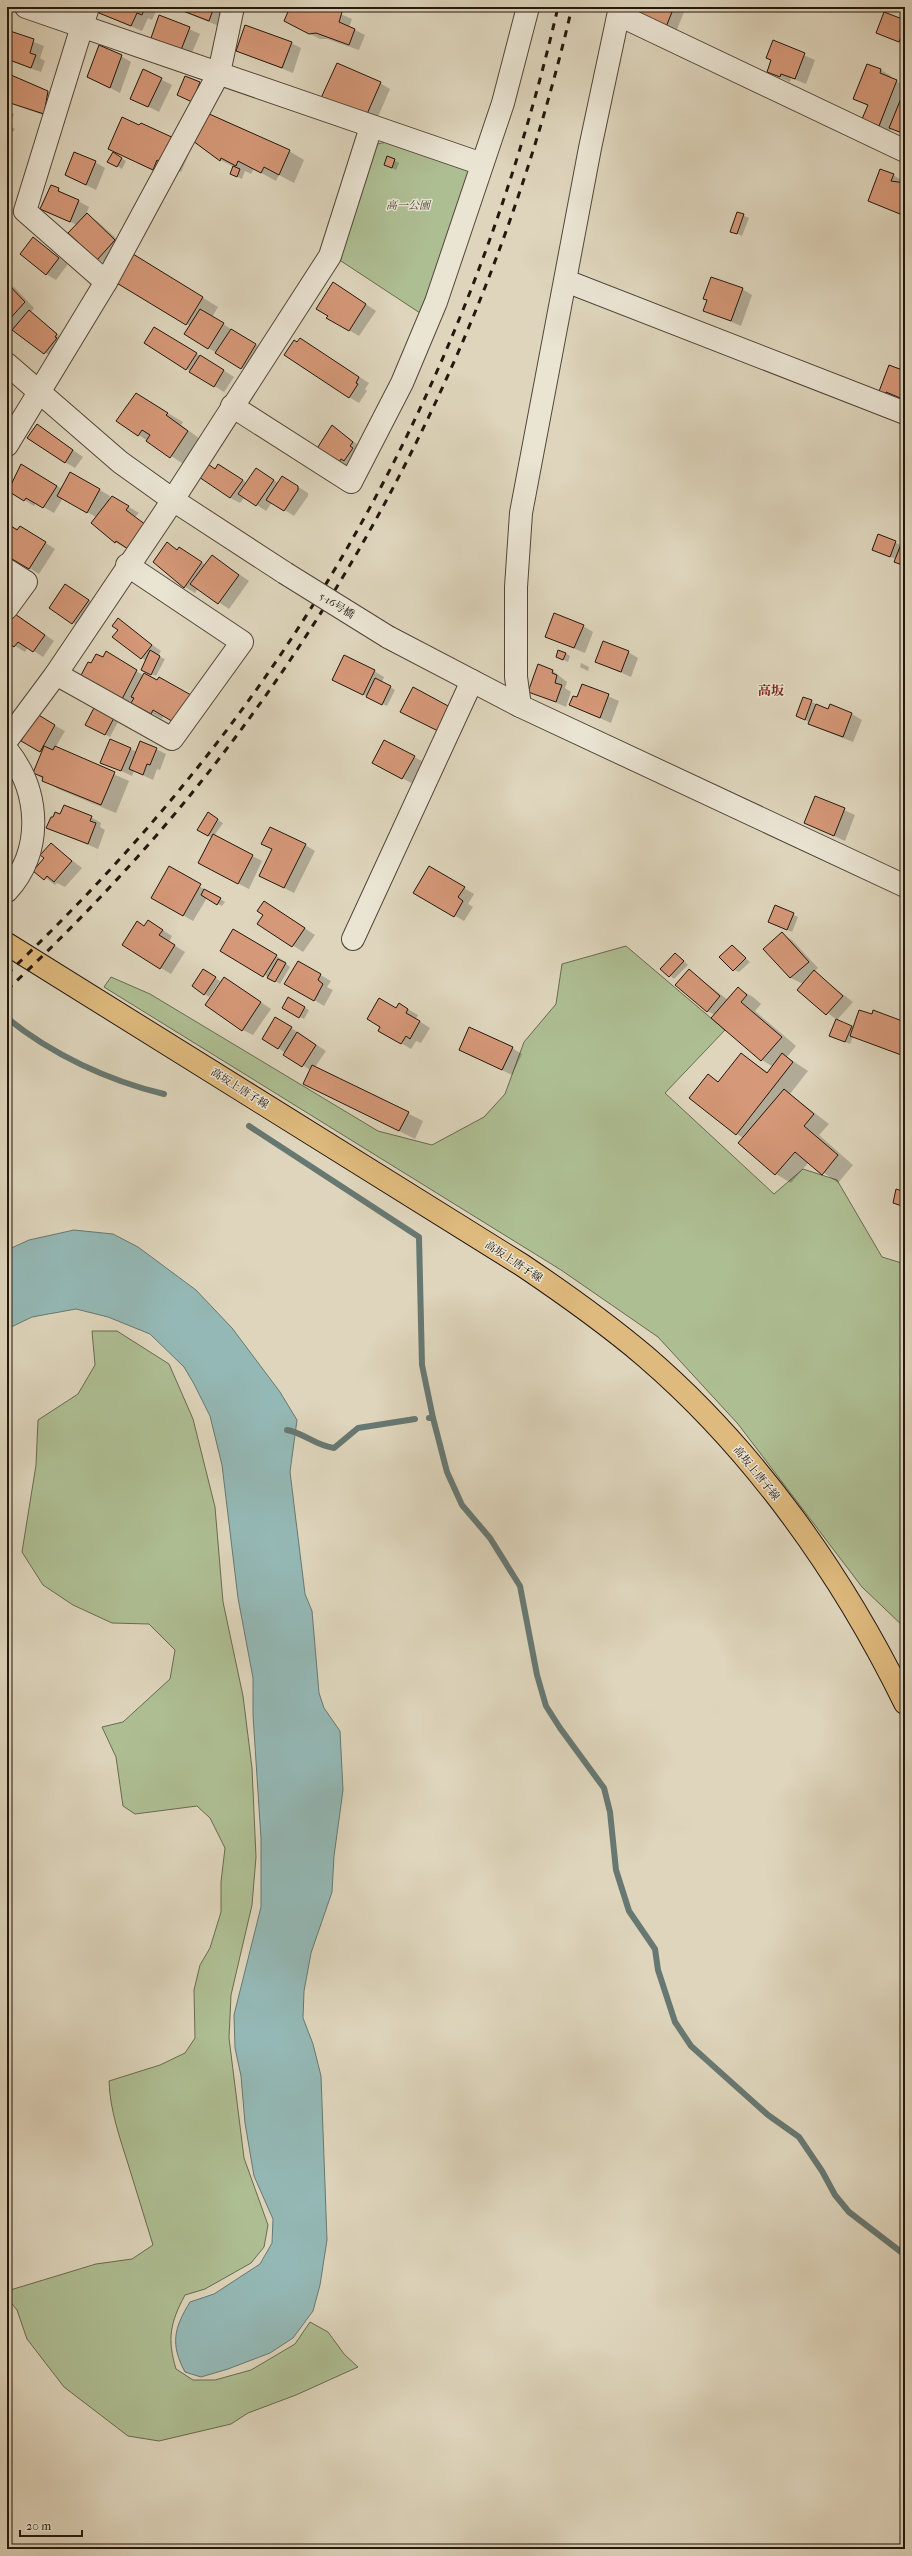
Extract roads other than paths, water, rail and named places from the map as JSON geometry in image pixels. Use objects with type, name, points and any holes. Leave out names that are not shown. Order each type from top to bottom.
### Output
[{"type":"main road","name":"高坂上唐子線","points":[[7,944],[522,1265],[588,1311],[646,1357],[699,1407],[773,1492],[849,1602],[905,1703]]},
{"type":"street","points":[[26,7],[85,16],[219,73],[371,127],[482,164]]},
{"type":"street","points":[[7,445],[40,393],[106,282],[219,73],[232,7]]},
{"type":"street","points":[[232,406],[351,482],[405,376],[436,302],[503,103],[528,7]]},
{"type":"street","points":[[520,706],[516,676],[517,581],[521,513],[590,148],[620,11],[905,151]]},
{"type":"street","points":[[85,16],[25,211],[106,282]]},
{"type":"street","points":[[7,740],[56,674],[127,566],[173,500],[232,406],[330,256],[371,127]]},
{"type":"street","points":[[566,281],[905,413]]},
{"type":"street","name":"5-16号橋","points":[[7,364],[120,462],[173,500],[285,573],[388,637],[520,706],[905,886]]},
{"type":"street","points":[[56,674],[172,739],[242,642],[127,566]]},
{"type":"street","points":[[7,570],[26,582],[7,608]]},
{"type":"street","points":[[353,939],[472,681]]},
{"type":"street","points":[[7,750],[19,765],[27,784],[34,815],[30,848],[25,864],[7,891]]},
{"type":"water","points":[[74,1230],[113,1234],[138,1247],[196,1290],[232,1328],[280,1392],[297,1420],[290,1472],[305,1594],[312,1611],[319,1693],[324,1708],[340,1731],[343,1790],[334,1856],[332,1892],[311,1953],[304,1991],[303,2018],[313,2044],[321,2076],[327,2240],[320,2285],[313,2311],[293,2338],[270,2353],[228,2369],[201,2377],[185,2372],[180,2362],[177,2353],[176,2336],[180,2320],[190,2302],[214,2294],[260,2264],[272,2243],[273,2219],[254,2176],[245,2123],[241,2076],[235,2048],[234,2015],[261,1907],[261,1838],[253,1715],[253,1678],[238,1598],[222,1465],[210,1416],[184,1367],[150,1334],[108,1317],[76,1309],[32,1317],[7,1329],[7,1250],[29,1240]]},
{"type":"waterway","points":[[7,1018],[42,1043],[81,1065],[122,1082],[164,1094]]},
{"type":"waterway","points":[[249,1126],[419,1237],[422,1365],[433,1418]]},
{"type":"waterway","points":[[429,1418],[433,1418],[447,1472],[462,1505],[490,1538],[520,1586],[537,1675],[546,1706],[560,1728],[604,1788],[610,1812],[616,1870],[629,1911],[655,1949],[658,1970],[675,2022],[691,2046],[768,2115],[799,2137],[822,2171],[835,2195],[849,2212],[905,2255]]},
{"type":"waterway","points":[[287,1430],[321,1445],[334,1448],[358,1428],[415,1419]]},
{"type":"railway","points":[[7,974],[99,882],[185,783],[251,697],[312,607],[367,513],[416,417],[460,317],[498,216],[531,112],[558,7]]},
{"type":"railway","points":[[7,990],[58,941],[107,890],[155,837],[200,783],[265,697],[325,606],[380,513],[429,416],[473,317],[512,215],[545,112],[572,7]]},
{"type":"district","name":"高坂","points":[[771,690]]},
{"type":"park label","name":"高一公園","points":[[408,205]]}]
